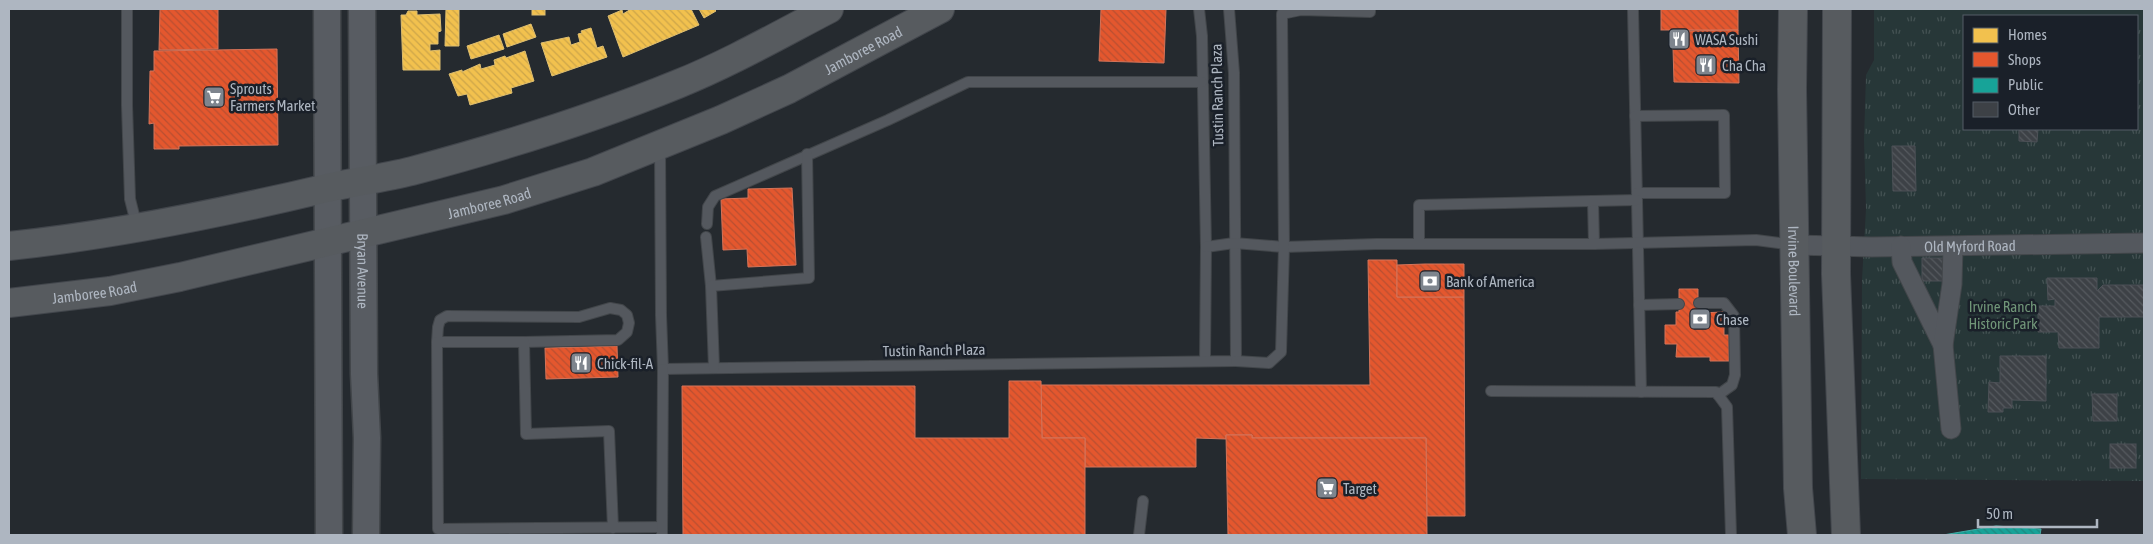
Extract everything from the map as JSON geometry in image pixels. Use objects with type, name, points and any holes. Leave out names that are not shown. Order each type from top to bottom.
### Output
[{"type":"main road","points":[[328,9],[329,535]]},
{"type":"main road","name":"Bryan Avenue","points":[[362,9],[364,374],[368,438],[366,535]]},
{"type":"main road","points":[[9,246],[76,239],[280,200],[409,172],[498,147],[599,114],[680,84],[754,49],[829,9]]},
{"type":"main road","name":"Jamboree Road","points":[[9,303],[110,291],[180,277],[504,200],[593,172],[721,120],[789,89],[940,9]]},
{"type":"main road","name":"Irvine Boulevard","points":[[1793,9],[1792,89],[1796,245],[1798,488],[1802,535]]},
{"type":"main road","points":[[1837,9],[1836,246],[1846,535]]},
{"type":"street","name":"Old Myford Road","points":[[1796,245],[2144,244]]},
{"type":"street","points":[[1901,246],[1902,262],[1942,345]]},
{"type":"street","points":[[1951,429],[1942,345],[1952,284],[1953,246]]},
{"type":"lane","points":[[126,9],[130,199],[137,228]]},
{"type":"lane","name":"Tustin Ranch Plaza","points":[[1199,9],[1202,36],[1206,247],[1205,361]]},
{"type":"lane","name":"Tustin Ranch Plaza","points":[[663,369],[1236,361],[1234,73],[1229,9]]},
{"type":"lane","points":[[1236,361],[1269,363],[1281,352],[1284,247],[1282,14],[1301,10],[1370,12],[1370,9]]},
{"type":"lane","points":[[1633,9],[1641,392]]},
{"type":"lane","points":[[706,224],[708,207],[715,196],[888,120],[968,82],[1202,82]]},
{"type":"lane","points":[[1419,244],[1419,205],[1593,201],[1637,196],[1725,193],[1724,116],[1635,116]]},
{"type":"lane","points":[[437,342],[618,340],[627,332],[629,323],[627,315],[621,310],[610,308],[579,317],[447,316],[440,320],[437,342],[438,529],[613,528],[662,531],[663,369],[660,145]]},
{"type":"lane","points":[[712,286],[809,278],[807,154]]},
{"type":"lane","points":[[1593,201],[1594,244]]},
{"type":"lane","points":[[706,237],[712,286],[714,368]]},
{"type":"lane","points":[[1206,247],[1234,244],[1284,247],[1419,244],[1594,244],[1756,240],[1796,245]]},
{"type":"lane","points":[[1699,303],[1724,303],[1734,316],[1735,375],[1732,385],[1718,396]]},
{"type":"lane","points":[[1639,305],[1679,304]]},
{"type":"lane","points":[[524,342],[526,434],[609,432],[613,528]]},
{"type":"lane","points":[[1491,391],[1716,392],[1727,407],[1731,535]]},
{"type":"lane","points":[[1138,535],[1143,501]]},
{"type":"green space","name":"Irvine Ranch Historic Park","points":[[1874,9],[2144,9],[2144,481],[1861,479],[1862,280],[1866,209],[1864,140],[1866,75],[1874,60]]},
{"type":"building: Homes","points":[[446,9],[459,9],[459,46],[445,46]]},
{"type":"building: Homes","points":[[532,9],[545,9],[545,15],[532,15]]},
{"type":"building: Homes","points":[[631,9],[691,9],[699,25],[623,57],[608,16],[622,10],[623,14]]},
{"type":"building: Homes","points":[[699,9],[714,9],[716,11],[704,18]]},
{"type":"building: Homes","points":[[408,11],[417,11],[417,15],[440,14],[441,31],[438,32],[438,44],[430,44],[430,51],[440,50],[440,70],[403,70],[401,15],[406,15]]},
{"type":"building: Homes","points":[[531,24],[536,37],[507,47],[503,34]]},
{"type":"building: Homes","points":[[591,28],[597,48],[603,46],[607,57],[552,76],[541,43],[569,37],[571,45],[580,42],[578,34],[582,33],[581,31]]},
{"type":"building: Homes","points":[[499,35],[504,49],[471,59],[467,46]]},
{"type":"building: Homes","points":[[525,51],[534,81],[511,88],[512,93],[470,105],[467,94],[458,96],[449,74],[462,70],[462,72],[480,64],[481,69],[495,65],[494,60]]},
{"type":"building: Shops","points":[[160,9],[218,9],[218,49],[159,50]]},
{"type":"building: Shops","points":[[1101,9],[1166,9],[1164,63],[1099,61]]},
{"type":"building: Shops","points":[[1661,9],[1738,9],[1738,30],[1661,30]]},
{"type":"building: Shops","name":"WASA Sushi","points":[[1673,30],[1686,31],[1686,48],[1673,48]]},
{"type":"building: Shops","name":"Cha Cha","points":[[1738,30],[1739,83],[1674,82],[1673,48],[1686,48],[1686,31]]},
{"type":"building: Shops","name":"Sprouts Farmers Market","points":[[277,49],[278,145],[179,146],[179,149],[154,149],[154,123],[149,124],[150,71],[154,71],[154,51]]},
{"type":"building: Shops","points":[[792,188],[796,265],[748,267],[747,249],[723,250],[721,199],[748,198],[748,189]]},
{"type":"building: Shops","points":[[1368,260],[1397,260],[1397,297],[1464,297],[1465,516],[1427,516],[1426,438],[1252,438],[1252,435],[1226,435],[1226,439],[1196,438],[1196,467],[1085,467],[1085,438],[1042,438],[1041,385],[1370,385]]},
{"type":"building: Shops","name":"Bank of America","points":[[1464,264],[1464,297],[1397,297],[1397,265]]},
{"type":"building: Shops","name":"Chase","points":[[1679,289],[1698,289],[1698,313],[1724,312],[1724,335],[1729,335],[1729,361],[1710,361],[1710,357],[1676,357],[1677,344],[1665,344],[1665,325],[1676,325],[1676,312],[1679,312]]},
{"type":"building: Shops","name":"Chick-fil-A","points":[[617,346],[618,377],[546,379],[545,348]]},
{"type":"building: Shops","points":[[1009,381],[1041,381],[1042,438],[1085,438],[1085,535],[683,535],[682,386],[915,386],[915,438],[1009,438]]},
{"type":"building: Shops","name":"Target","points":[[1226,435],[1252,435],[1252,438],[1426,438],[1427,535],[1228,535]]},
{"type":"building: Public","points":[[1996,526],[2041,529],[2040,535],[1943,535]]},
{"type":"building: Other","points":[[2019,130],[2038,130],[2037,142],[2019,141]]},
{"type":"building: Other","points":[[1892,146],[1915,146],[1916,191],[1893,191]]},
{"type":"building: Other","points":[[1922,258],[1947,258],[1948,281],[1922,281]]},
{"type":"building: Other","points":[[2047,278],[2097,278],[2097,291],[2103,285],[2144,285],[2144,317],[2099,317],[2099,348],[2059,348],[2058,332],[2038,332],[2038,306],[2055,306],[2055,299],[2048,300]]},
{"type":"building: Other","points":[[2000,356],[2046,356],[2046,401],[2012,400],[2012,408],[2003,408],[2003,412],[1988,412],[1989,382],[2000,383]]},
{"type":"building: Other","points":[[2092,394],[2117,394],[2117,421],[2093,421]]},
{"type":"building: Other","points":[[2110,444],[2136,444],[2136,468],[2110,468]]},
{"type":"place","name":"WASA Sushi","points":[[1679,39]]},
{"type":"place","name":"Cha Cha","points":[[1706,65]]},
{"type":"place","name":"Sprouts Farmers Market","points":[[214,97]]},
{"type":"place","name":"Bank of America","points":[[1430,281]]},
{"type":"place","name":"Chase","points":[[1700,319]]},
{"type":"place","name":"Chick-fil-A","points":[[581,363]]},
{"type":"place","name":"Target","points":[[1327,488]]}]
